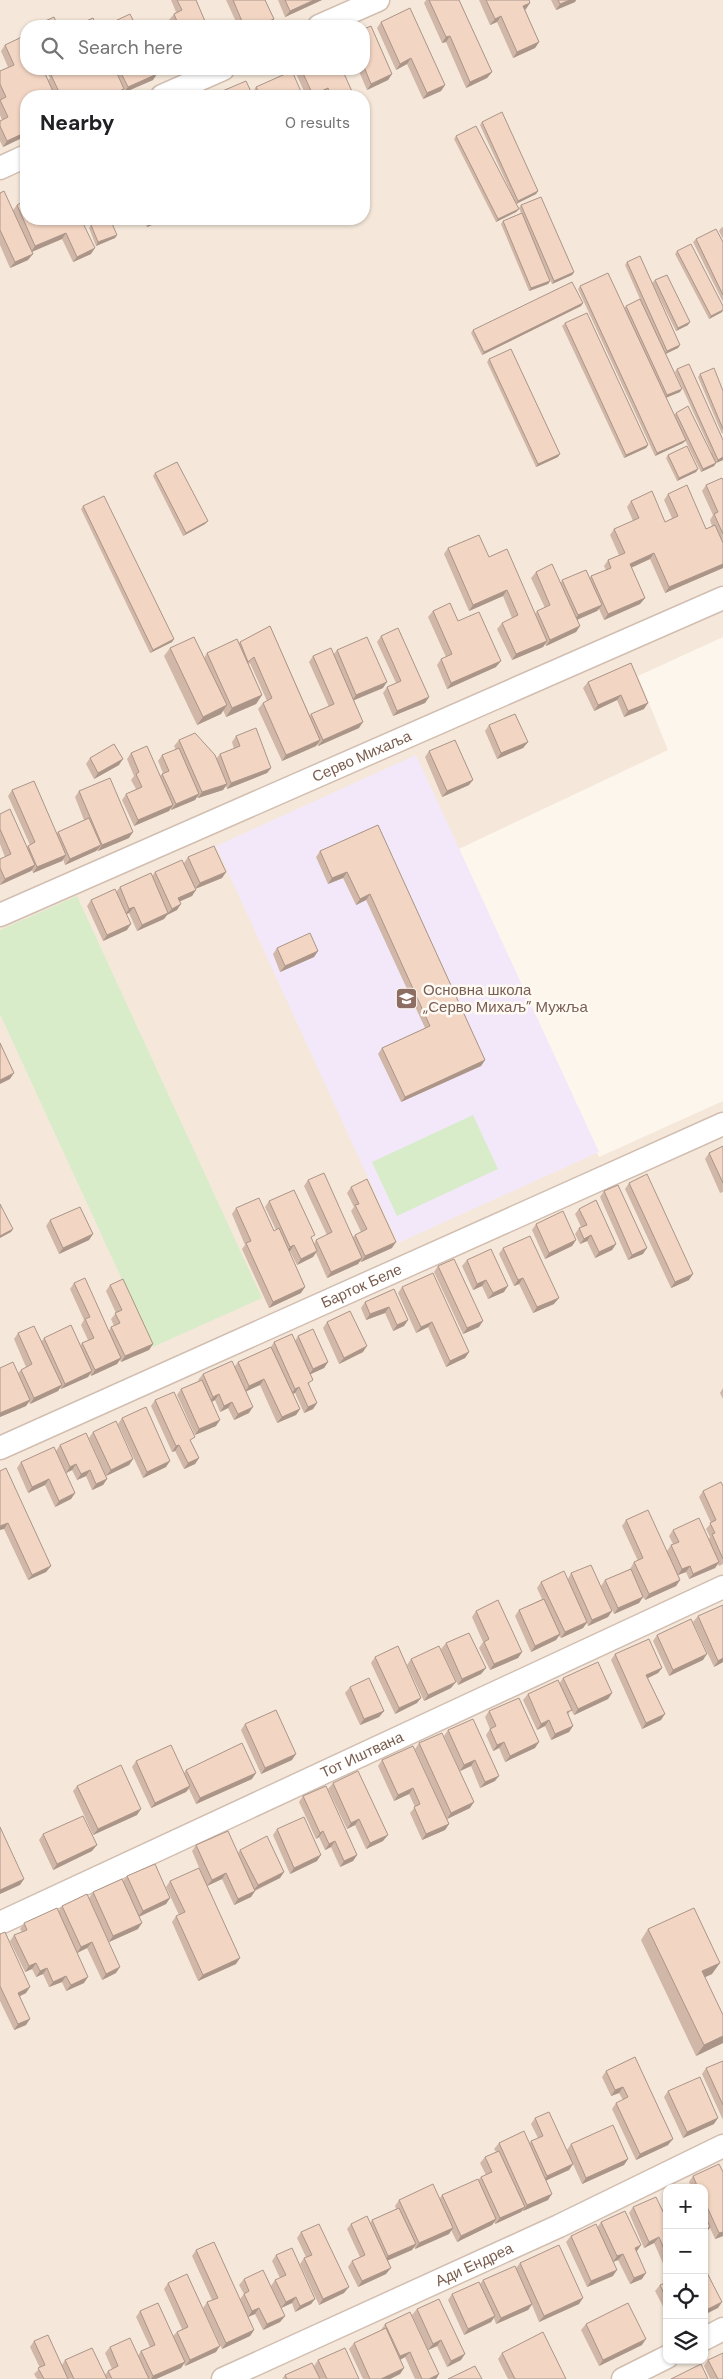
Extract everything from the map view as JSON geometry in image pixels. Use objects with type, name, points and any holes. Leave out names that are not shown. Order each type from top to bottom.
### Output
[{"type":"street","points":[[333,20],[378,0]]},
{"type":"street","points":[[176,90],[209,75]]},
{"type":"street","points":[[0,168],[20,159]]},
{"type":"street","name":"Серво Михаља","points":[[0,915],[723,598]]},
{"type":"street","name":"Барток Беле","points":[[0,1448],[723,1124]]},
{"type":"street","name":"Тот Иштвана","points":[[0,1923],[723,1587]]},
{"type":"street","name":"Ади Ендреа","points":[[223,2379],[559,2226],[723,2146]]},
{"type":"street","points":[[708,2337],[723,2329]]},
{"type":"street","points":[[622,2379],[663,2359]]},
{"type":"shaded area","points":[[0,0],[723,0],[723,637],[638,676],[668,750],[459,849],[599,1157],[723,1101],[723,2379],[0,2379]]},
{"type":"shaded area","name":"Основна школа „Серво Михаљ” Мужља","points":[[416,755],[599,1152],[398,1243],[216,846]]},
{"type":"green space","points":[[77,896],[262,1298],[153,1347],[0,1014],[0,930]]},
{"type":"green space","points":[[473,1115],[498,1169],[397,1216],[372,1162]]},
{"type":"building","points":[[177,0],[196,0],[204,20],[176,20],[174,14],[182,10]]},
{"type":"building","points":[[233,0],[265,0],[274,19],[272,20],[241,20]]},
{"type":"building","points":[[285,0],[314,0],[290,11]]},
{"type":"building","points":[[429,0],[459,0],[492,72],[470,82],[450,36],[446,37]]},
{"type":"building","points":[[486,0],[529,0],[530,3],[523,6],[539,42],[517,52],[501,16],[495,19]]},
{"type":"building","points":[[558,0],[570,0],[560,4]]},
{"type":"building","points":[[410,8],[445,85],[427,93],[411,58],[400,64],[381,22]]},
{"type":"building","points":[[130,14],[133,20],[117,20]]},
{"type":"building","points":[[370,26],[392,74],[371,84],[367,75],[370,75]]},
{"type":"building","points":[[20,38],[20,75],[46,75],[52,90],[20,90],[20,135],[7,141],[0,126],[0,121],[8,117],[0,100],[6,97],[0,84],[0,71],[14,65],[5,45]]},
{"type":"building","points":[[51,75],[118,75],[124,89],[122,90],[58,90]]},
{"type":"building","points":[[122,75],[155,75],[128,87]]},
{"type":"building","points":[[283,75],[294,75],[300,90],[258,90],[256,87]]},
{"type":"building","points":[[304,75],[345,75],[351,90],[329,90],[328,88],[311,90]]},
{"type":"building","points":[[246,81],[250,90],[225,90]]},
{"type":"building","points":[[502,112],[538,191],[518,201],[482,122]]},
{"type":"building","points":[[476,126],[519,209],[498,219],[456,136]]},
{"type":"building","points":[[4,191],[33,254],[15,262],[0,230],[0,193]]},
{"type":"building","points":[[541,197],[574,272],[554,281],[521,205]]},
{"type":"building","points":[[522,213],[550,281],[531,288],[503,221]]},
{"type":"building","points":[[26,225],[84,225],[95,248],[77,257],[66,233],[35,246]]},
{"type":"building","points":[[91,225],[113,225],[117,235],[98,242]]},
{"type":"building","points":[[716,229],[723,242],[723,295],[696,239]]},
{"type":"building","points":[[691,244],[723,306],[723,310],[711,316],[677,251]]},
{"type":"building","points":[[640,256],[680,345],[667,351],[627,262]]},
{"type":"building","points":[[608,273],[686,440],[657,453],[580,286]]},
{"type":"building","points":[[667,275],[690,322],[678,328],[655,280]]},
{"type":"building","points":[[572,282],[583,303],[484,352],[473,330]]},
{"type":"building","points":[[640,299],[682,389],[667,395],[626,306]]},
{"type":"building","points":[[587,313],[648,445],[626,455],[565,323]]},
{"type":"building","points":[[511,349],[560,454],[538,464],[489,359]]},
{"type":"building","points":[[689,364],[723,440],[723,457],[718,460],[677,369]]},
{"type":"building","points":[[714,368],[723,391],[723,429],[700,374]]},
{"type":"building","points":[[688,406],[716,463],[703,469],[676,413]]},
{"type":"building","points":[[687,446],[698,469],[679,478],[668,455]]},
{"type":"building","points":[[177,462],[208,521],[186,533],[155,473]]},
{"type":"building","points":[[722,478],[723,534],[714,514],[718,512],[706,485]]},
{"type":"building","points":[[687,485],[706,529],[715,525],[723,543],[723,564],[669,587],[654,553],[630,564],[645,598],[608,614],[591,576],[611,568],[608,560],[625,553],[614,529],[639,518],[631,501],[652,491],[665,522],[678,516],[668,494]]},
{"type":"building","points":[[104,496],[174,639],[153,650],[83,506]]},
{"type":"building","points":[[479,535],[489,557],[507,549],[547,641],[516,654],[502,623],[518,615],[507,590],[473,605],[448,548]]},
{"type":"building","points":[[552,564],[580,626],[550,640],[537,611],[550,605],[536,572]]},
{"type":"building","points":[[586,570],[602,605],[578,615],[562,580]]},
{"type":"building","points":[[450,603],[458,621],[479,612],[501,661],[451,683],[441,659],[452,654],[433,611]]},
{"type":"building","points":[[270,626],[320,740],[286,755],[263,703],[272,698],[254,657],[248,662],[240,642]]},
{"type":"building","points":[[398,628],[429,697],[397,711],[387,687],[401,681],[381,636]]},
{"type":"building","points":[[194,637],[227,705],[203,717],[170,648]]},
{"type":"building","points":[[367,637],[387,682],[356,695],[337,650]]},
{"type":"building","points":[[237,639],[262,695],[232,708],[207,653]]},
{"type":"building","points":[[331,648],[363,722],[323,740],[311,714],[334,704],[313,656]]},
{"type":"building","points":[[631,663],[648,703],[628,711],[621,695],[598,705],[588,682]]},
{"type":"building","points":[[515,714],[528,742],[501,753],[489,725]]},
{"type":"building","points":[[256,728],[271,768],[231,783],[220,754],[240,746],[236,736]]},
{"type":"building","points":[[195,733],[215,755],[227,784],[202,792],[179,740]]},
{"type":"building","points":[[455,740],[473,780],[447,791],[429,751]]},
{"type":"building","points":[[114,744],[123,759],[98,773],[90,758]]},
{"type":"building","points":[[147,746],[173,805],[138,820],[126,794],[142,787],[136,774],[139,772],[131,753]]},
{"type":"building","points":[[179,748],[199,794],[176,804],[162,774],[169,771],[162,755]]},
{"type":"building","points":[[110,778],[133,832],[102,845],[79,791]]},
{"type":"building","points":[[34,781],[66,855],[37,867],[28,846],[35,842],[12,790]]},
{"type":"building","points":[[10,809],[35,865],[5,879],[0,868],[0,859],[11,854],[0,829],[0,814]]},
{"type":"building","points":[[89,818],[101,845],[70,859],[58,832]]},
{"type":"building","points":[[378,825],[485,1060],[405,1097],[382,1048],[430,1026],[370,894],[360,899],[347,872],[332,878],[320,851]]},
{"type":"building","points":[[214,846],[226,872],[200,883],[188,857]]},
{"type":"building","points":[[182,860],[196,890],[178,898],[181,904],[172,909],[155,872]]},
{"type":"building","points":[[151,873],[168,913],[142,925],[134,907],[129,909],[120,887]]},
{"type":"building","points":[[115,889],[131,924],[107,935],[91,900]]},
{"type":"building","points":[[310,933],[318,951],[285,966],[277,948]]},
{"type":"building","points":[[0,1043],[14,1073],[0,1080]]},
{"type":"building","points":[[723,1146],[723,1183],[709,1153]]},
{"type":"building","points":[[324,1173],[362,1258],[331,1272],[316,1240],[332,1232],[308,1180]]},
{"type":"building","points":[[647,1174],[693,1274],[675,1282],[629,1183]]},
{"type":"building","points":[[367,1179],[396,1242],[365,1256],[355,1235],[367,1229],[355,1205],[359,1204],[351,1187]]},
{"type":"building","points":[[618,1185],[647,1248],[632,1255],[604,1191]]},
{"type":"building","points":[[294,1190],[315,1235],[311,1237],[317,1251],[301,1259],[294,1245],[290,1247],[269,1201]]},
{"type":"building","points":[[259,1198],[274,1231],[279,1228],[305,1287],[273,1302],[246,1243],[251,1241],[236,1208]]},
{"type":"building","points":[[596,1200],[616,1244],[599,1252],[591,1235],[584,1239],[579,1228],[587,1225],[579,1209]]},
{"type":"building","points":[[0,1204],[13,1229],[0,1236]]},
{"type":"building","points":[[80,1207],[93,1234],[63,1248],[50,1220]]},
{"type":"building","points":[[563,1211],[576,1240],[549,1253],[536,1224]]},
{"type":"building","points":[[530,1236],[559,1298],[537,1307],[523,1278],[518,1280],[503,1248]]},
{"type":"building","points":[[491,1249],[508,1286],[493,1293],[486,1280],[477,1284],[467,1260]]},
{"type":"building","points":[[454,1259],[483,1321],[467,1328],[438,1266]]},
{"type":"building","points":[[433,1273],[469,1352],[450,1361],[432,1322],[421,1327],[402,1287]]},
{"type":"building","points":[[85,1278],[121,1358],[95,1370],[82,1343],[94,1338],[85,1319],[90,1317],[74,1283]]},
{"type":"building","points":[[123,1279],[153,1344],[125,1356],[111,1327],[120,1323],[115,1313],[122,1310],[110,1285]]},
{"type":"building","points":[[394,1289],[408,1320],[397,1325],[389,1307],[370,1314],[365,1302]]},
{"type":"building","points":[[350,1311],[367,1346],[344,1358],[327,1322]]},
{"type":"building","points":[[71,1325],[92,1371],[65,1384],[44,1338]]},
{"type":"building","points":[[34,1326],[62,1385],[34,1398],[21,1370],[32,1364],[18,1333]]},
{"type":"building","points":[[313,1329],[328,1362],[313,1369],[298,1336]]},
{"type":"building","points":[[292,1334],[313,1380],[308,1383],[317,1403],[308,1407],[299,1387],[295,1389],[274,1342]]},
{"type":"building","points":[[271,1347],[300,1409],[282,1417],[264,1379],[249,1386],[238,1362]]},
{"type":"building","points":[[232,1361],[253,1407],[238,1414],[232,1402],[224,1406],[219,1394],[213,1397],[203,1374]]},
{"type":"building","points":[[13,1362],[30,1400],[0,1413],[0,1368]]},
{"type":"building","points":[[202,1380],[220,1420],[199,1429],[181,1389]]},
{"type":"building","points":[[174,1392],[195,1437],[190,1440],[199,1458],[188,1463],[179,1445],[176,1446],[155,1400]]},
{"type":"building","points":[[146,1407],[170,1461],[147,1472],[122,1418]]},
{"type":"building","points":[[116,1421],[133,1459],[111,1470],[93,1432]]},
{"type":"building","points":[[86,1433],[107,1479],[96,1484],[90,1470],[81,1474],[76,1464],[70,1467],[60,1445]]},
{"type":"building","points":[[54,1447],[75,1493],[59,1501],[49,1479],[32,1487],[21,1462]]},
{"type":"building","points":[[6,1468],[51,1566],[32,1575],[8,1523],[0,1526],[0,1471]]},
{"type":"building","points":[[721,1482],[723,1486],[723,1559],[712,1534],[715,1533],[710,1523],[716,1520],[703,1491]]},
{"type":"building","points":[[648,1510],[680,1580],[649,1594],[634,1562],[643,1558],[626,1520]]},
{"type":"building","points":[[699,1518],[719,1562],[693,1574],[690,1566],[682,1569],[671,1545],[679,1542],[673,1530]]},
{"type":"building","points":[[591,1565],[612,1611],[592,1620],[571,1573]]},
{"type":"building","points":[[631,1569],[643,1597],[618,1608],[605,1580]]},
{"type":"building","points":[[564,1571],[587,1622],[565,1632],[541,1582]]},
{"type":"building","points":[[544,1599],[560,1634],[535,1646],[519,1610]]},
{"type":"building","points":[[498,1600],[522,1652],[494,1664],[484,1642],[489,1639],[476,1611]]},
{"type":"building","points":[[723,1605],[723,1658],[718,1661],[698,1616]]},
{"type":"building","points":[[691,1619],[707,1654],[673,1670],[657,1635]]},
{"type":"building","points":[[469,1633],[486,1668],[462,1679],[446,1643]]},
{"type":"building","points":[[649,1639],[662,1668],[646,1675],[665,1714],[646,1723],[615,1654]]},
{"type":"building","points":[[398,1646],[421,1698],[399,1708],[375,1657]]},
{"type":"building","points":[[439,1646],[456,1682],[428,1695],[411,1659]]},
{"type":"building","points":[[598,1662],[612,1693],[578,1709],[563,1678]]},
{"type":"building","points":[[369,1678],[384,1711],[364,1719],[350,1687]]},
{"type":"building","points":[[558,1680],[572,1710],[567,1712],[573,1726],[555,1734],[549,1720],[541,1724],[528,1694]]},
{"type":"building","points":[[519,1698],[539,1742],[510,1756],[504,1742],[497,1745],[490,1729],[496,1726],[489,1711]]},
{"type":"building","points":[[276,1710],[296,1754],[265,1768],[245,1724]]},
{"type":"building","points":[[473,1719],[499,1776],[485,1782],[475,1760],[464,1765],[448,1730]]},
{"type":"building","points":[[442,1733],[474,1802],[451,1813],[419,1743]]},
{"type":"building","points":[[242,1743],[256,1773],[200,1798],[186,1770]]},
{"type":"building","points":[[171,1745],[190,1786],[155,1803],[136,1761]]},
{"type":"building","points":[[413,1746],[449,1824],[426,1834],[414,1807],[420,1804],[413,1788],[398,1795],[382,1760]]},
{"type":"building","points":[[121,1765],[141,1809],[98,1829],[77,1786]]},
{"type":"building","points":[[358,1771],[388,1835],[370,1843],[359,1819],[351,1823],[333,1783]]},
{"type":"building","points":[[326,1786],[357,1855],[344,1861],[335,1841],[329,1844],[323,1831],[320,1833],[303,1796]]},
{"type":"building","points":[[83,1816],[97,1845],[57,1864],[43,1834]]},
{"type":"building","points":[[304,1817],[321,1855],[294,1868],[277,1829]]},
{"type":"building","points":[[0,1827],[24,1879],[0,1890]]},
{"type":"building","points":[[228,1831],[255,1891],[238,1899],[226,1873],[212,1880],[196,1845]]},
{"type":"building","points":[[267,1836],[284,1872],[258,1885],[240,1850]]},
{"type":"building","points":[[155,1864],[170,1898],[143,1911],[127,1876]]},
{"type":"building","points":[[199,1868],[240,1958],[203,1975],[176,1916],[185,1912],[170,1881]]},
{"type":"building","points":[[122,1879],[142,1923],[113,1936],[93,1892]]},
{"type":"building","points":[[87,1894],[120,1967],[106,1974],[92,1942],[81,1947],[62,1906]]},
{"type":"building","points":[[57,1908],[88,1977],[71,1985],[66,1976],[53,1982],[47,1968],[40,1971],[36,1963],[29,1966],[14,1935],[27,1930],[24,1923]]},
{"type":"building","points":[[694,1908],[720,1963],[702,1971],[723,2015],[723,2036],[704,2045],[648,1929]]},
{"type":"building","points":[[5,1932],[30,1987],[18,1993],[30,2019],[18,2024],[0,1986],[0,1934]]},
{"type":"building","points":[[635,2057],[673,2139],[640,2154],[616,2103],[628,2097],[623,2087],[615,2090],[606,2071]]},
{"type":"building","points":[[723,2061],[723,2105],[706,2068]]},
{"type":"building","points":[[700,2077],[718,2118],[687,2132],[668,2091]]},
{"type":"building","points":[[549,2112],[573,2164],[547,2176],[531,2141],[543,2136],[535,2118]]},
{"type":"building","points":[[613,2125],[628,2159],[586,2178],[571,2144]]},
{"type":"building","points":[[524,2131],[552,2194],[527,2205],[499,2143]]},
{"type":"building","points":[[499,2151],[525,2207],[500,2218],[481,2177],[492,2172],[485,2157]]},
{"type":"building","points":[[719,2164],[723,2172],[723,2232],[719,2233],[708,2209],[708,2184],[696,2184],[693,2176]]},
{"type":"building","points":[[478,2179],[496,2219],[461,2236],[442,2195]]},
{"type":"building","points":[[433,2184],[453,2228],[419,2243],[399,2200]]},
{"type":"building","points":[[656,2197],[663,2212],[663,2246],[659,2237],[649,2242],[633,2207]]},
{"type":"building","points":[[399,2208],[416,2244],[388,2256],[372,2220]]},
{"type":"building","points":[[625,2211],[641,2245],[635,2248],[646,2273],[634,2278],[623,2254],[617,2256],[601,2222]]},
{"type":"building","points":[[367,2216],[391,2268],[362,2281],[352,2261],[365,2255],[351,2224]]},
{"type":"building","points":[[319,2224],[349,2287],[323,2299],[304,2258],[312,2255],[301,2232]]},
{"type":"building","points":[[596,2224],[617,2270],[591,2281],[571,2236]]},
{"type":"building","points":[[214,2242],[254,2330],[226,2343],[207,2302],[218,2298],[196,2250]]},
{"type":"building","points":[[559,2245],[583,2298],[544,2316],[520,2263]]},
{"type":"building","points":[[292,2248],[315,2299],[300,2306],[296,2297],[286,2302],[275,2280],[286,2275],[276,2255]]},
{"type":"building","points":[[515,2266],[532,2304],[501,2318],[483,2280]]},
{"type":"building","points":[[263,2270],[285,2316],[267,2324],[259,2308],[252,2311],[244,2294],[249,2291],[244,2279]]},
{"type":"building","points":[[187,2274],[220,2346],[190,2360],[177,2332],[188,2327],[168,2283]]},
{"type":"building","points":[[708,2275],[722,2302],[708,2309]]},
{"type":"building","points":[[479,2282],[495,2316],[468,2329],[452,2294]]},
{"type":"building","points":[[439,2299],[465,2354],[451,2361],[441,2340],[433,2344],[417,2309]]},
{"type":"building","points":[[158,2303],[185,2362],[153,2376],[141,2351],[155,2345],[140,2311]]},
{"type":"building","points":[[628,2303],[646,2339],[603,2360],[586,2324]]},
{"type":"building","points":[[410,2312],[439,2374],[429,2379],[422,2379],[410,2352],[400,2356],[385,2324]]},
{"type":"building","points":[[386,2328],[404,2368],[381,2379],[370,2379],[354,2343]]},
{"type":"building","points":[[543,2332],[566,2379],[515,2379],[502,2353]]},
{"type":"building","points":[[48,2335],[68,2379],[44,2379],[38,2368],[45,2365],[34,2341]]},
{"type":"building","points":[[130,2338],[149,2379],[112,2379],[108,2371],[118,2366],[110,2347]]},
{"type":"building","points":[[92,2348],[107,2379],[74,2379],[65,2360]]},
{"type":"building","points":[[345,2348],[359,2379],[327,2379],[318,2360]]},
{"type":"building","points":[[723,2353],[723,2379],[718,2379],[708,2360]]},
{"type":"building","points":[[312,2363],[320,2379],[287,2379],[285,2375]]},
{"type":"building","points":[[701,2364],[708,2379],[671,2379]]},
{"type":"building","points":[[475,2366],[482,2379],[448,2379]]},
{"type":"place","name":"Основна школа „Серво Михаљ” Мужља","points":[[407,999]]}]
